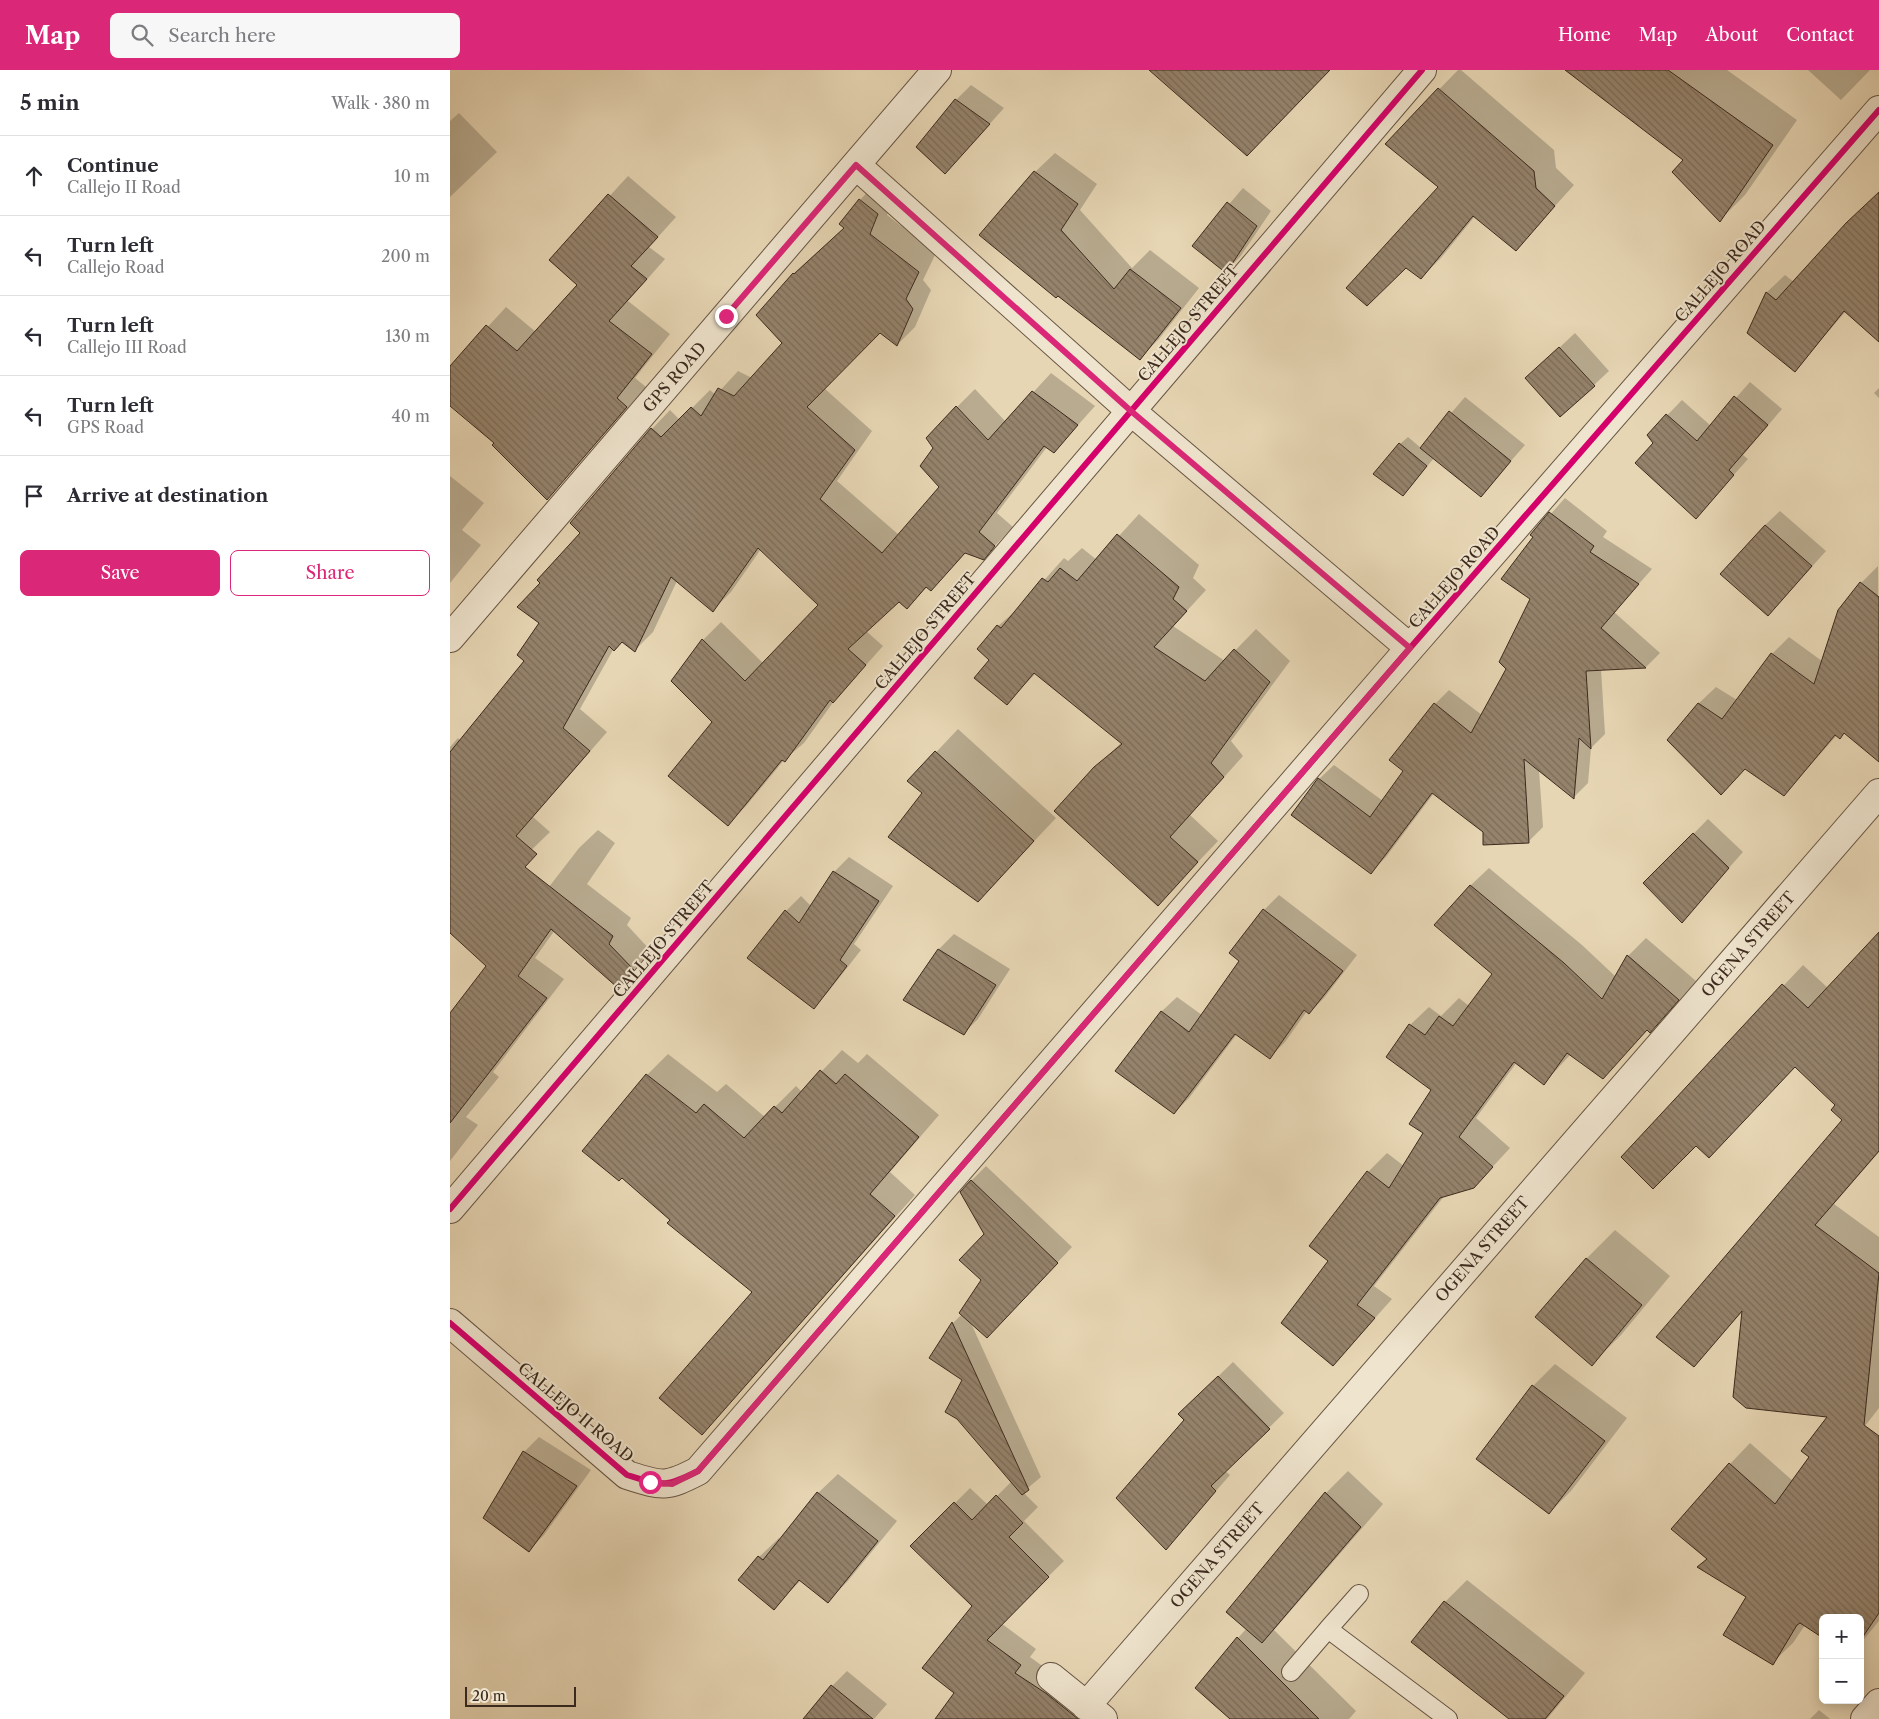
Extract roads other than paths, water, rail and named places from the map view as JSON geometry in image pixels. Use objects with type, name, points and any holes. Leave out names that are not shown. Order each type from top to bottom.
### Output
[{"type":"street","name":"GPS ROAD","points":[[450,638],[937,70]]},
{"type":"street","name":"CALLEJO STREET","points":[[450,1209],[1422,70]]},
{"type":"street","name":"CALLEJO ROAD","points":[[698,1471],[1410,648],[1879,110]]},
{"type":"street","points":[[856,165],[1131,411],[1410,648]]},
{"type":"street","name":"OGENA STREET","points":[[1094,1712],[1879,793]]},
{"type":"street","name":"CALLEJO II ROAD","points":[[450,1323],[628,1474],[650,1482],[672,1484],[698,1471]]},
{"type":"street","points":[[1051,1677],[1094,1712]]},
{"type":"street","points":[[1865,1719],[1879,1703]]},
{"type":"lane","points":[[1291,1672],[1360,1594]]},
{"type":"lane","points":[[1328,1629],[1448,1719]]}]
